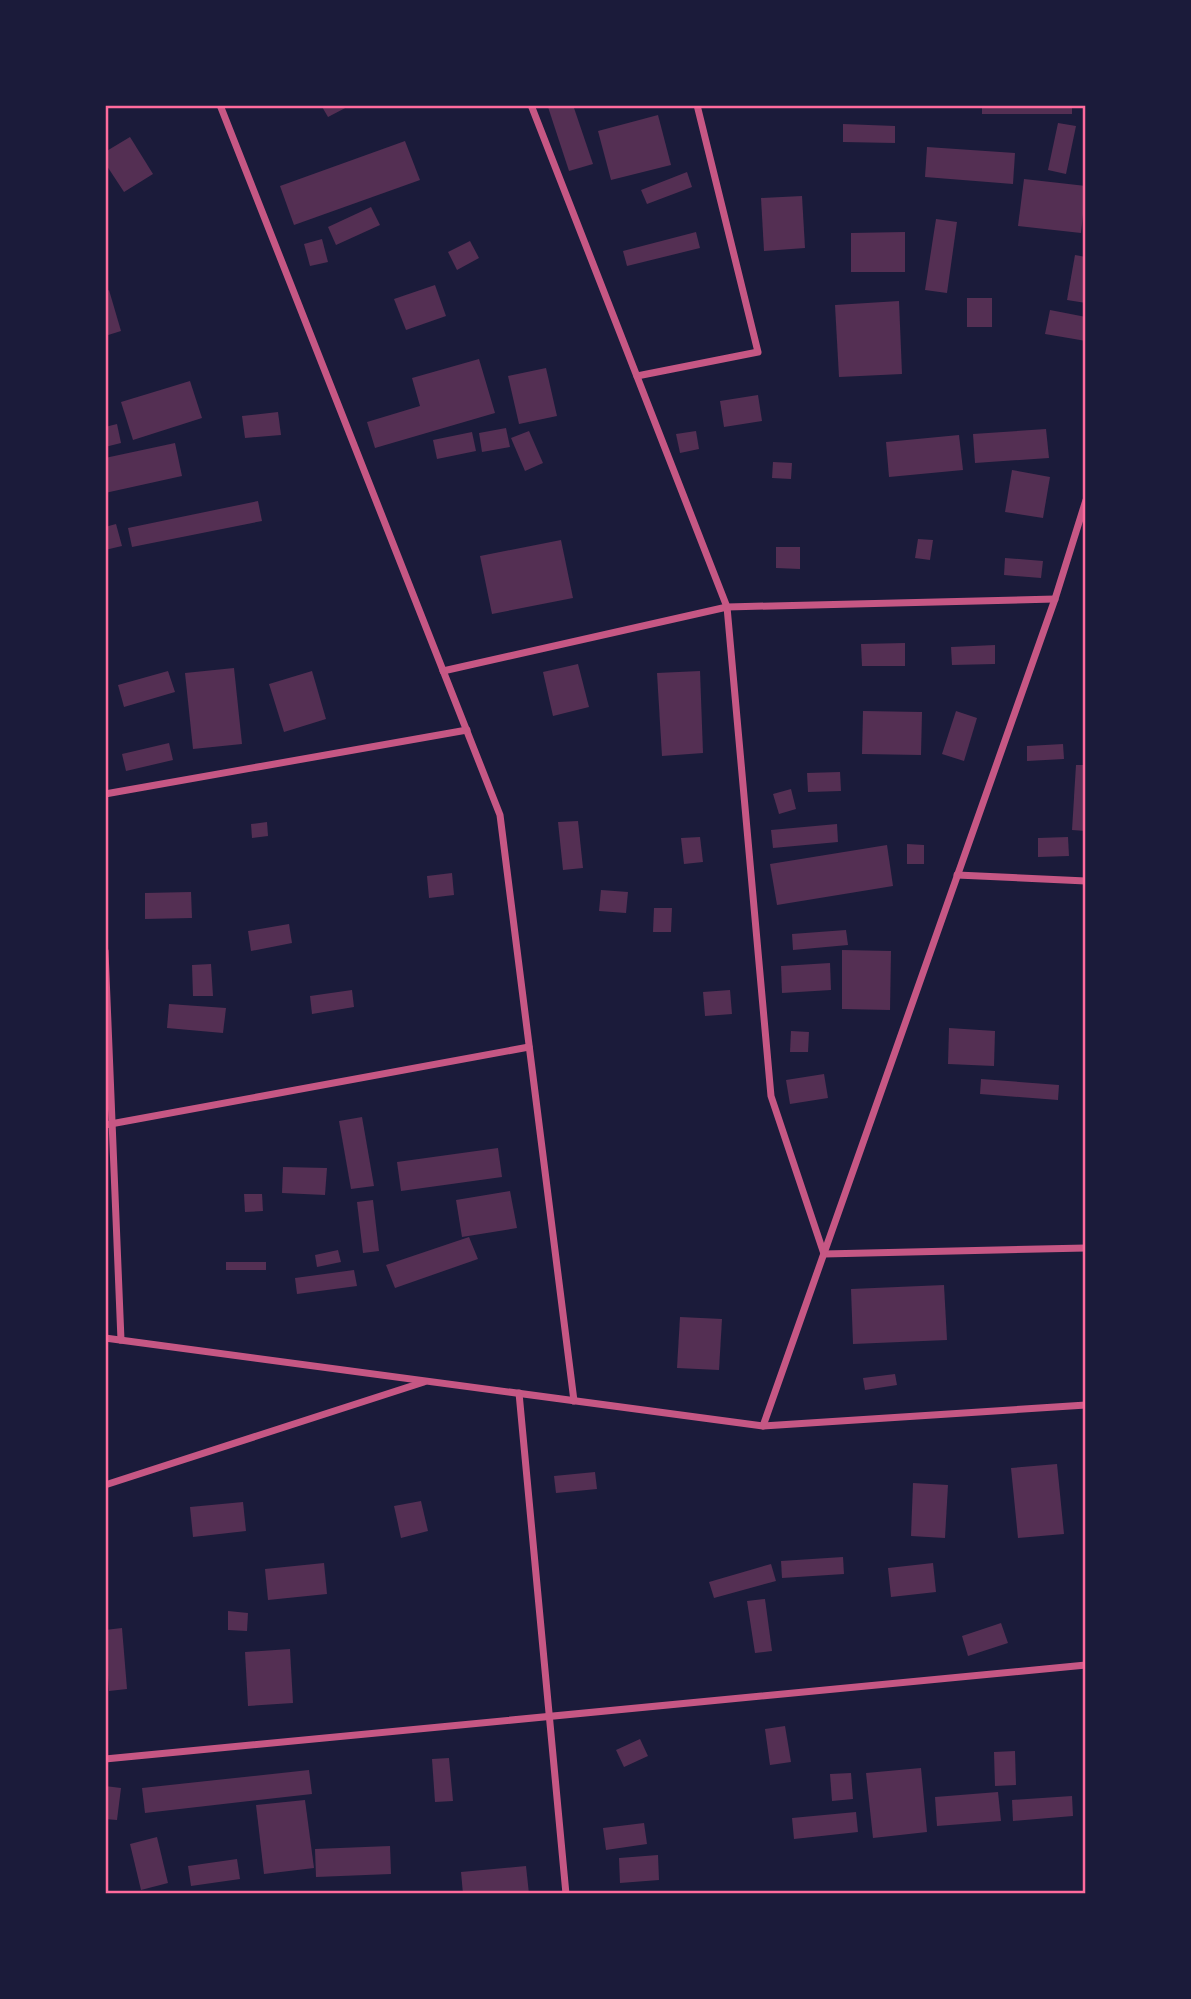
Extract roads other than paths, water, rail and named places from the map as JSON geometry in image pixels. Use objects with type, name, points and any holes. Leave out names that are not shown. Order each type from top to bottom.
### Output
[{"type":"street","points":[[220,105],[500,815],[573,1401]]},
{"type":"street","points":[[531,105],[727,607],[771,1096],[824,1254]]},
{"type":"street","points":[[637,376],[758,352],[697,105]]},
{"type":"street","points":[[763,1426],[1055,599],[1086,500]]},
{"type":"street","points":[[443,671],[727,607],[1055,599]]},
{"type":"street","points":[[105,794],[467,730]]},
{"type":"street","points":[[957,875],[1086,881]]},
{"type":"street","points":[[105,951],[109,1125],[121,1340]]},
{"type":"street","points":[[109,1125],[529,1047]]},
{"type":"street","points":[[824,1254],[1086,1248]]},
{"type":"street","points":[[105,1338],[763,1426],[1086,1405]]},
{"type":"street","points":[[105,1485],[428,1381]]},
{"type":"street","points":[[519,1393],[566,1894]]},
{"type":"street","points":[[105,1759],[1086,1665]]}]
